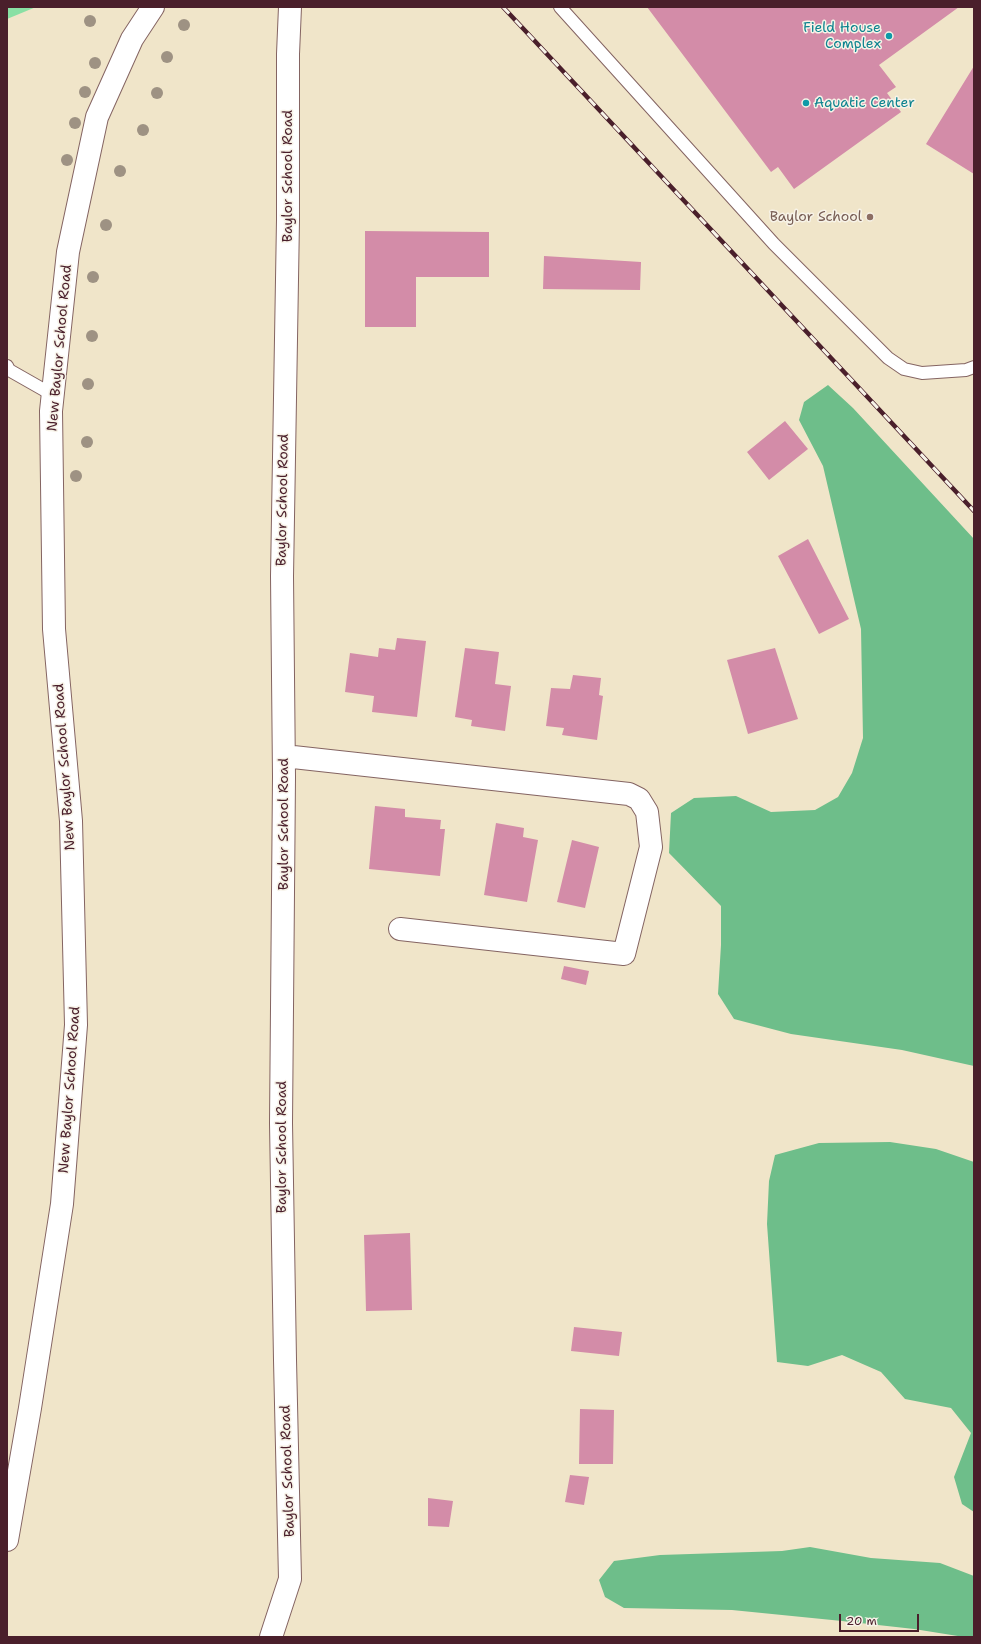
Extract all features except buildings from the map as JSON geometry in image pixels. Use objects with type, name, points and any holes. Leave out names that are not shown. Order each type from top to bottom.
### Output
[{"type":"street","name":"New Baylor School Road","points":[[7,1540],[30,1408],[62,1204],[76,1025],[71,821],[54,629],[51,411],[68,252],[97,117],[132,39],[154,7]]},
{"type":"street","name":"Baylor School Road","points":[[271,1637],[290,1579],[284,1360],[281,1123],[284,756],[282,576],[288,220],[288,54],[290,7]]},
{"type":"street","points":[[284,756],[630,794],[639,799],[647,812],[651,847],[624,954],[400,929]]},
{"type":"lane","points":[[560,7],[774,244],[888,358],[904,369],[922,373],[966,370],[974,367]]},
{"type":"lane","points":[[7,366],[9,370],[53,395]]},
{"type":"green space","points":[[7,7],[36,7],[7,19]]},
{"type":"green space","points":[[828,385],[853,408],[974,539],[974,1066],[902,1050],[791,1034],[734,1019],[718,994],[721,945],[721,906],[669,853],[671,813],[694,798],[736,796],[771,812],[815,810],[838,797],[852,773],[863,738],[861,629],[823,466],[799,420],[804,402]]},
{"type":"green space","points":[[890,1142],[936,1149],[974,1162],[974,1512],[962,1504],[954,1477],[971,1433],[951,1408],[905,1399],[881,1372],[842,1355],[808,1366],[777,1362],[767,1224],[769,1181],[775,1155],[819,1143]]},
{"type":"green space","points":[[810,1547],[871,1558],[940,1563],[974,1576],[974,1637],[964,1637],[914,1629],[732,1610],[624,1608],[605,1597],[599,1580],[614,1561],[660,1555],[782,1551]]},
{"type":"railway","points":[[503,7],[974,511]]},
{"type":"place","name":"Field House Complex","points":[[889,36]]},
{"type":"place","name":"Aquatic Center","points":[[806,103]]},
{"type":"place","name":"Baylor School","points":[[870,217]]}]
